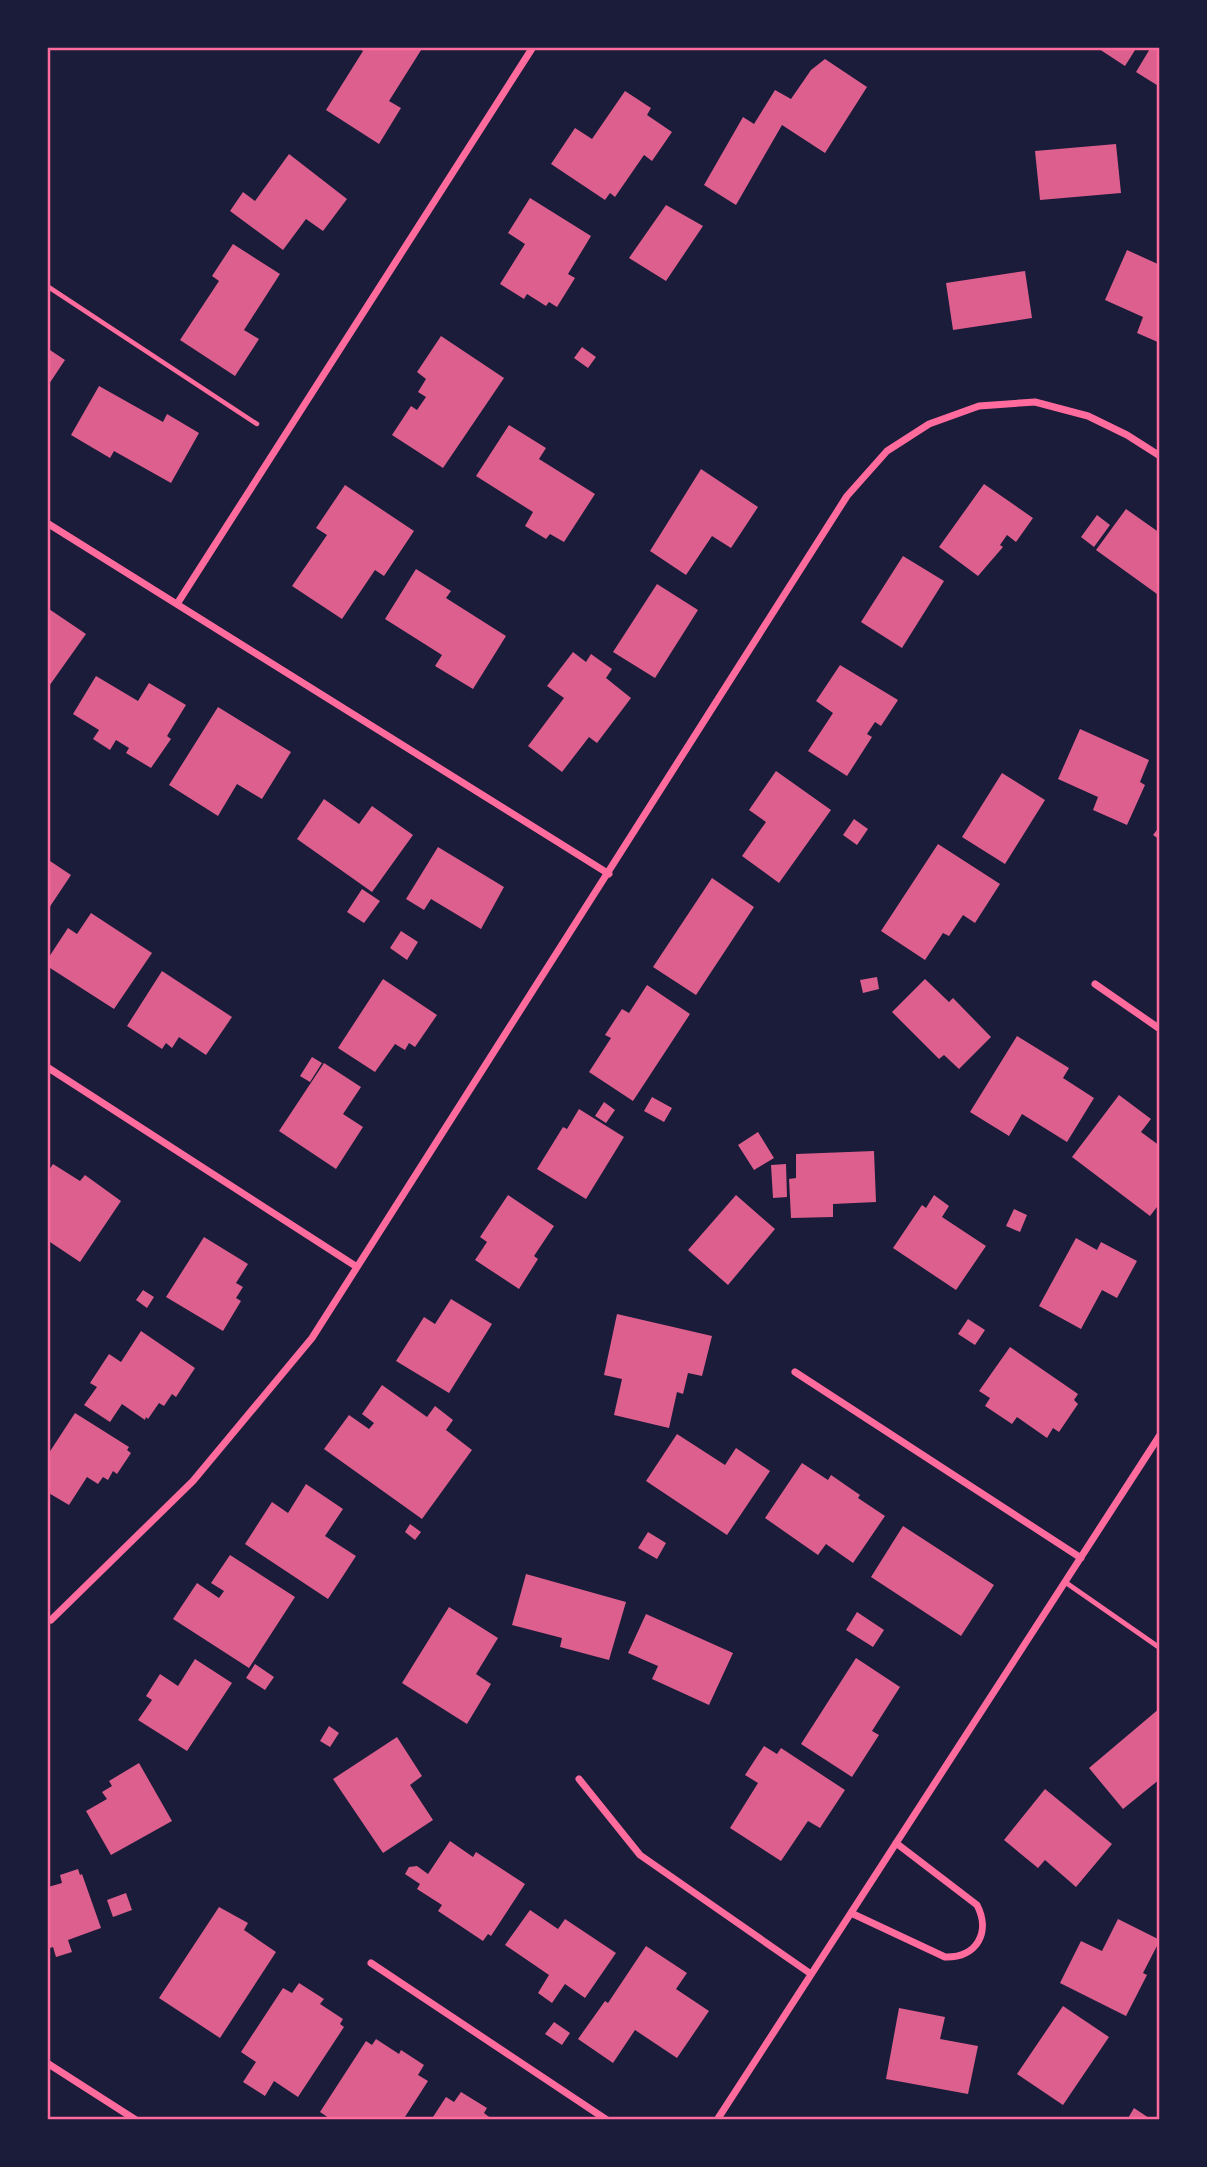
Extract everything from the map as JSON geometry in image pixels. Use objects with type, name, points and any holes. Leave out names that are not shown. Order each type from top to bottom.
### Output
[{"type":"street","points":[[177,604],[533,47]]},
{"type":"street","points":[[51,1620],[193,1481],[312,1338],[848,496],[887,451],[929,424],[979,406],[1035,402],[1088,416],[1127,435],[1160,456]]},
{"type":"street","points":[[47,523],[609,874]]},
{"type":"street","points":[[1095,985],[1160,1029]]},
{"type":"street","points":[[47,1067],[357,1267]]},
{"type":"street","points":[[795,1372],[1081,1558]]},
{"type":"street","points":[[717,2120],[1160,1435]]},
{"type":"street","points":[[579,1779],[640,1855],[811,1974]]},
{"type":"street","points":[[851,1913],[945,1957],[956,1957],[974,1947],[983,1927],[982,1915],[977,1905],[896,1843]]},
{"type":"street","points":[[371,1963],[607,2120]]},
{"type":"street","points":[[47,2063],[136,2120]]},
{"type":"lane","points":[[1065,1582],[1160,1648]]},
{"type":"path","points":[[47,286],[257,424]]},
{"type":"building","points":[[358,47],[423,47],[389,101],[401,108],[379,144],[326,110],[363,51]]},
{"type":"building","points":[[1096,47],[1137,47],[1125,66]]},
{"type":"building","points":[[1151,47],[1160,48],[1160,87],[1136,72]]},
{"type":"building","points":[[825,59],[867,87],[825,153],[782,125],[736,205],[704,185],[743,117],[754,124],[775,90],[791,99],[811,70]]},
{"type":"building","points":[[625,91],[651,108],[647,115],[672,132],[652,161],[644,155],[615,197],[610,193],[605,200],[551,164],[575,128],[592,139]]},
{"type":"building","points":[[1116,144],[1121,193],[1040,200],[1035,151]]},
{"type":"building","points":[[289,154],[347,199],[323,231],[306,219],[283,250],[230,211],[243,192],[255,201]]},
{"type":"building","points":[[530,198],[591,236],[568,274],[575,278],[557,307],[549,302],[546,306],[527,294],[524,299],[500,284],[525,244],[508,233]]},
{"type":"building","points":[[666,205],[703,226],[666,281],[629,258]]},
{"type":"building","points":[[233,244],[280,274],[244,330],[259,339],[235,376],[180,340],[219,281],[212,276]]},
{"type":"building","points":[[1127,250],[1160,265],[1160,343],[1137,333],[1143,317],[1105,300]]},
{"type":"building","points":[[1025,271],[1032,318],[953,330],[946,283]]},
{"type":"building","points":[[441,336],[504,378],[443,468],[392,435],[411,406],[417,410],[426,397],[418,392],[426,379],[417,372]]},
{"type":"building","points":[[582,347],[596,357],[588,368],[574,358]]},
{"type":"building","points":[[47,348],[65,360],[47,387]]},
{"type":"building","points":[[99,386],[163,422],[167,414],[199,433],[171,483],[114,451],[110,458],[71,435]]},
{"type":"building","points":[[509,425],[546,448],[539,459],[595,494],[564,542],[550,534],[546,539],[525,526],[533,512],[476,476]]},
{"type":"building","points":[[701,469],[758,507],[731,548],[712,536],[686,575],[650,551]]},
{"type":"building","points":[[984,484],[1033,518],[1016,542],[1007,535],[1000,545],[1003,547],[978,576],[939,547]]},
{"type":"building","points":[[345,485],[414,531],[384,576],[375,570],[342,619],[292,586],[327,535],[316,528]]},
{"type":"building","points":[[1126,509],[1160,533],[1160,589],[1157,594],[1096,550]]},
{"type":"building","points":[[1097,515],[1110,525],[1094,547],[1081,537]]},
{"type":"building","points":[[903,556],[944,581],[902,648],[861,622]]},
{"type":"building","points":[[416,569],[451,591],[446,598],[506,636],[473,689],[435,666],[442,655],[385,619]]},
{"type":"building","points":[[657,584],[698,610],[655,678],[613,652]]},
{"type":"building","points":[[49,609],[86,634],[47,689],[47,611]]},
{"type":"building","points":[[573,652],[586,662],[591,654],[612,669],[606,678],[631,698],[597,743],[589,737],[562,772],[528,746],[564,698],[547,686]]},
{"type":"building","points":[[840,665],[898,700],[881,726],[875,722],[867,734],[872,737],[847,776],[808,751],[833,713],[816,701]]},
{"type":"building","points":[[96,676],[138,701],[149,683],[186,705],[167,736],[171,739],[151,768],[126,753],[129,748],[116,740],[110,750],[93,739],[99,730],[73,714]]},
{"type":"building","points":[[218,707],[291,752],[262,799],[237,784],[218,816],[169,785]]},
{"type":"building","points":[[1080,729],[1149,760],[1140,782],[1145,785],[1127,825],[1093,810],[1098,797],[1058,779]]},
{"type":"building","points":[[776,771],[831,810],[779,883],[742,856],[766,822],[749,810]]},
{"type":"building","points":[[1002,773],[1045,800],[1005,864],[962,837]]},
{"type":"building","points":[[324,799],[359,824],[372,806],[413,835],[372,892],[297,839]]},
{"type":"building","points":[[854,819],[868,829],[857,845],[843,835]]},
{"type":"building","points":[[1160,826],[1160,840],[1153,835]]},
{"type":"building","points":[[938,844],[1000,884],[975,923],[963,915],[949,936],[943,933],[925,960],[881,931]]},
{"type":"building","points":[[438,847],[504,887],[481,929],[431,899],[424,910],[406,899]]},
{"type":"building","points":[[47,859],[71,875],[47,911]]},
{"type":"building","points":[[712,878],[754,907],[696,995],[653,967]]},
{"type":"building","points":[[362,889],[380,901],[364,923],[347,912]]},
{"type":"building","points":[[91,913],[152,953],[114,1009],[47,966],[47,960],[68,928],[77,934]]},
{"type":"building","points":[[401,931],[418,942],[407,960],[390,948]]},
{"type":"building","points":[[162,971],[232,1017],[206,1055],[179,1037],[172,1048],[166,1043],[162,1049],[127,1026]]},
{"type":"building","points":[[877,977],[879,989],[863,993],[860,980]]},
{"type":"building","points":[[383,979],[437,1015],[415,1047],[409,1043],[405,1050],[395,1044],[375,1072],[338,1048]]},
{"type":"building","points":[[925,979],[949,1002],[953,998],[991,1037],[959,1069],[944,1055],[939,1059],[892,1012]]},
{"type":"building","points":[[647,985],[690,1014],[633,1101],[589,1072],[611,1038],[605,1035],[622,1009],[629,1013]]},
{"type":"building","points":[[1017,1036],[1069,1068],[1063,1078],[1094,1098],[1067,1142],[1022,1114],[1009,1136],[970,1112]]},
{"type":"building","points":[[312,1057],[322,1063],[310,1082],[300,1076]]},
{"type":"building","points":[[324,1063],[361,1087],[343,1114],[363,1127],[336,1169],[279,1131]]},
{"type":"building","points":[[1119,1095],[1151,1119],[1141,1132],[1160,1146],[1160,1203],[1150,1216],[1072,1157]]},
{"type":"building","points":[[652,1097],[672,1108],[664,1122],[644,1111]]},
{"type":"building","points":[[604,1102],[615,1110],[606,1123],[595,1116]]},
{"type":"building","points":[[579,1109],[624,1137],[586,1199],[537,1169],[563,1127],[567,1129]]},
{"type":"building","points":[[758,1132],[774,1158],[754,1170],[738,1145]]},
{"type":"building","points":[[874,1151],[876,1202],[833,1204],[833,1217],[791,1218],[789,1179],[796,1178],[796,1154]]},
{"type":"building","points":[[53,1164],[80,1181],[85,1175],[121,1201],[80,1262],[47,1240],[47,1173]]},
{"type":"building","points":[[786,1164],[787,1197],[773,1198],[771,1165]]},
{"type":"building","points":[[508,1195],[554,1226],[534,1256],[538,1259],[519,1289],[475,1260],[487,1242],[480,1237]]},
{"type":"building","points":[[736,1195],[775,1229],[728,1285],[688,1250]]},
{"type":"building","points":[[934,1195],[949,1206],[942,1217],[986,1246],[956,1290],[893,1248],[922,1205],[926,1208]]},
{"type":"building","points":[[1014,1209],[1027,1215],[1020,1232],[1006,1226]]},
{"type":"building","points":[[204,1237],[248,1264],[236,1283],[243,1287],[236,1298],[241,1301],[223,1331],[166,1297]]},
{"type":"building","points":[[1076,1238],[1097,1250],[1101,1242],[1137,1261],[1117,1298],[1102,1290],[1081,1329],[1039,1306]]},
{"type":"building","points":[[143,1290],[154,1297],[147,1308],[136,1300]]},
{"type":"building","points":[[451,1299],[492,1324],[449,1393],[396,1361],[424,1317],[435,1324]]},
{"type":"building","points":[[617,1314],[712,1336],[702,1376],[688,1373],[683,1394],[677,1392],[669,1428],[614,1415],[622,1379],[604,1375]]},
{"type":"building","points":[[968,1319],[985,1330],[975,1345],[958,1334]]},
{"type":"building","points":[[141,1331],[195,1368],[176,1397],[172,1394],[164,1406],[159,1403],[148,1419],[146,1417],[145,1420],[122,1404],[110,1422],[84,1405],[97,1387],[90,1383],[109,1354],[121,1362]]},
{"type":"building","points":[[1010,1347],[1078,1394],[1074,1400],[1078,1404],[1059,1432],[1053,1428],[1047,1438],[1017,1417],[1012,1424],[985,1406],[990,1398],[979,1391]]},
{"type":"building","points":[[382,1385],[427,1417],[435,1406],[453,1420],[446,1430],[472,1450],[422,1519],[324,1449],[349,1415],[369,1429],[374,1423],[362,1414]]},
{"type":"building","points":[[75,1413],[129,1447],[127,1450],[131,1453],[117,1474],[113,1471],[108,1480],[103,1477],[98,1484],[87,1477],[69,1505],[47,1492],[47,1456]]},
{"type":"building","points":[[677,1434],[725,1465],[736,1448],[770,1471],[727,1535],[646,1481]]},
{"type":"building","points":[[802,1463],[828,1480],[831,1475],[885,1516],[853,1563],[826,1544],[818,1555],[765,1518]]},
{"type":"building","points":[[306,1484],[343,1509],[325,1536],[356,1556],[328,1599],[245,1544],[272,1502],[288,1513]]},
{"type":"building","points":[[410,1524],[421,1532],[415,1540],[405,1532]]},
{"type":"building","points":[[903,1526],[994,1585],[961,1636],[871,1577]]},
{"type":"building","points":[[648,1532],[666,1543],[657,1559],[638,1548]]},
{"type":"building","points":[[230,1555],[295,1597],[249,1668],[173,1619],[197,1583],[219,1598],[224,1591],[211,1583]]},
{"type":"building","points":[[526,1574],[626,1602],[609,1660],[560,1647],[562,1638],[512,1625]]},
{"type":"building","points":[[449,1607],[498,1638],[476,1674],[491,1684],[467,1724],[402,1683]]},
{"type":"building","points":[[857,1612],[884,1630],[873,1647],[846,1630]]},
{"type":"building","points":[[646,1614],[733,1653],[709,1705],[652,1679],[658,1666],[628,1653]]},
{"type":"building","points":[[856,1658],[900,1687],[872,1731],[879,1735],[852,1777],[801,1744]]},
{"type":"building","points":[[195,1659],[232,1683],[187,1751],[138,1720],[152,1700],[146,1696],[160,1674],[178,1686]]},
{"type":"building","points":[[255,1664],[274,1677],[265,1690],[246,1678]]},
{"type":"building","points":[[1160,1708],[1160,1779],[1123,1809],[1089,1768]]},
{"type":"building","points":[[329,1726],[339,1733],[330,1747],[320,1741]]},
{"type":"building","points":[[397,1737],[422,1776],[410,1785],[433,1820],[383,1853],[333,1779]]},
{"type":"building","points":[[764,1746],[777,1754],[781,1748],[845,1790],[820,1828],[808,1821],[781,1861],[730,1828],[758,1783],[745,1775]]},
{"type":"building","points":[[139,1763],[172,1821],[111,1855],[86,1811],[107,1799],[102,1792],[112,1786],[109,1781]]},
{"type":"building","points":[[1045,1789],[1112,1844],[1076,1887],[1045,1860],[1038,1868],[1004,1840]]},
{"type":"building","points":[[450,1841],[473,1857],[476,1852],[525,1884],[491,1936],[488,1934],[483,1941],[438,1911],[442,1905],[417,1889],[420,1884],[405,1874],[409,1867],[417,1866],[428,1874]]},
{"type":"building","points":[[78,1869],[101,1928],[68,1940],[72,1952],[56,1957],[53,1947],[47,1949],[48,1887],[62,1883],[60,1875]]},
{"type":"building","points":[[126,1893],[132,1910],[113,1917],[107,1900]]},
{"type":"building","points":[[219,1907],[248,1923],[244,1930],[276,1952],[220,2038],[159,1998]]},
{"type":"building","points":[[530,1910],[558,1929],[565,1919],[616,1953],[585,1998],[565,1984],[552,2003],[538,1993],[549,1975],[505,1945]]},
{"type":"building","points":[[1118,1919],[1160,1940],[1143,1973],[1147,1975],[1126,2016],[1060,1983],[1081,1941],[1102,1951]]},
{"type":"building","points":[[646,1946],[687,1973],[676,1989],[709,2011],[677,2058],[635,2030],[613,2063],[578,2039],[605,2001],[608,2003]]},
{"type":"building","points":[[299,1983],[324,1999],[320,2004],[343,2019],[340,2024],[344,2027],[298,2097],[274,2081],[265,2096],[243,2082],[256,2062],[241,2052],[283,1988],[292,1993]]},
{"type":"building","points":[[1063,2006],[1109,2037],[1063,2105],[1017,2074]]},
{"type":"building","points":[[899,2008],[945,2017],[940,2039],[978,2046],[968,2094],[886,2079]]},
{"type":"building","points":[[554,2022],[570,2033],[562,2045],[545,2034]]},
{"type":"building","points":[[376,2039],[399,2054],[401,2050],[424,2065],[418,2075],[428,2081],[403,2120],[332,2120],[320,2112],[366,2041],[372,2045]]},
{"type":"building","points":[[461,2092],[487,2108],[484,2113],[493,2120],[431,2120],[446,2097],[454,2102]]},
{"type":"building","points":[[1134,2108],[1152,2120],[1127,2120]]}]
